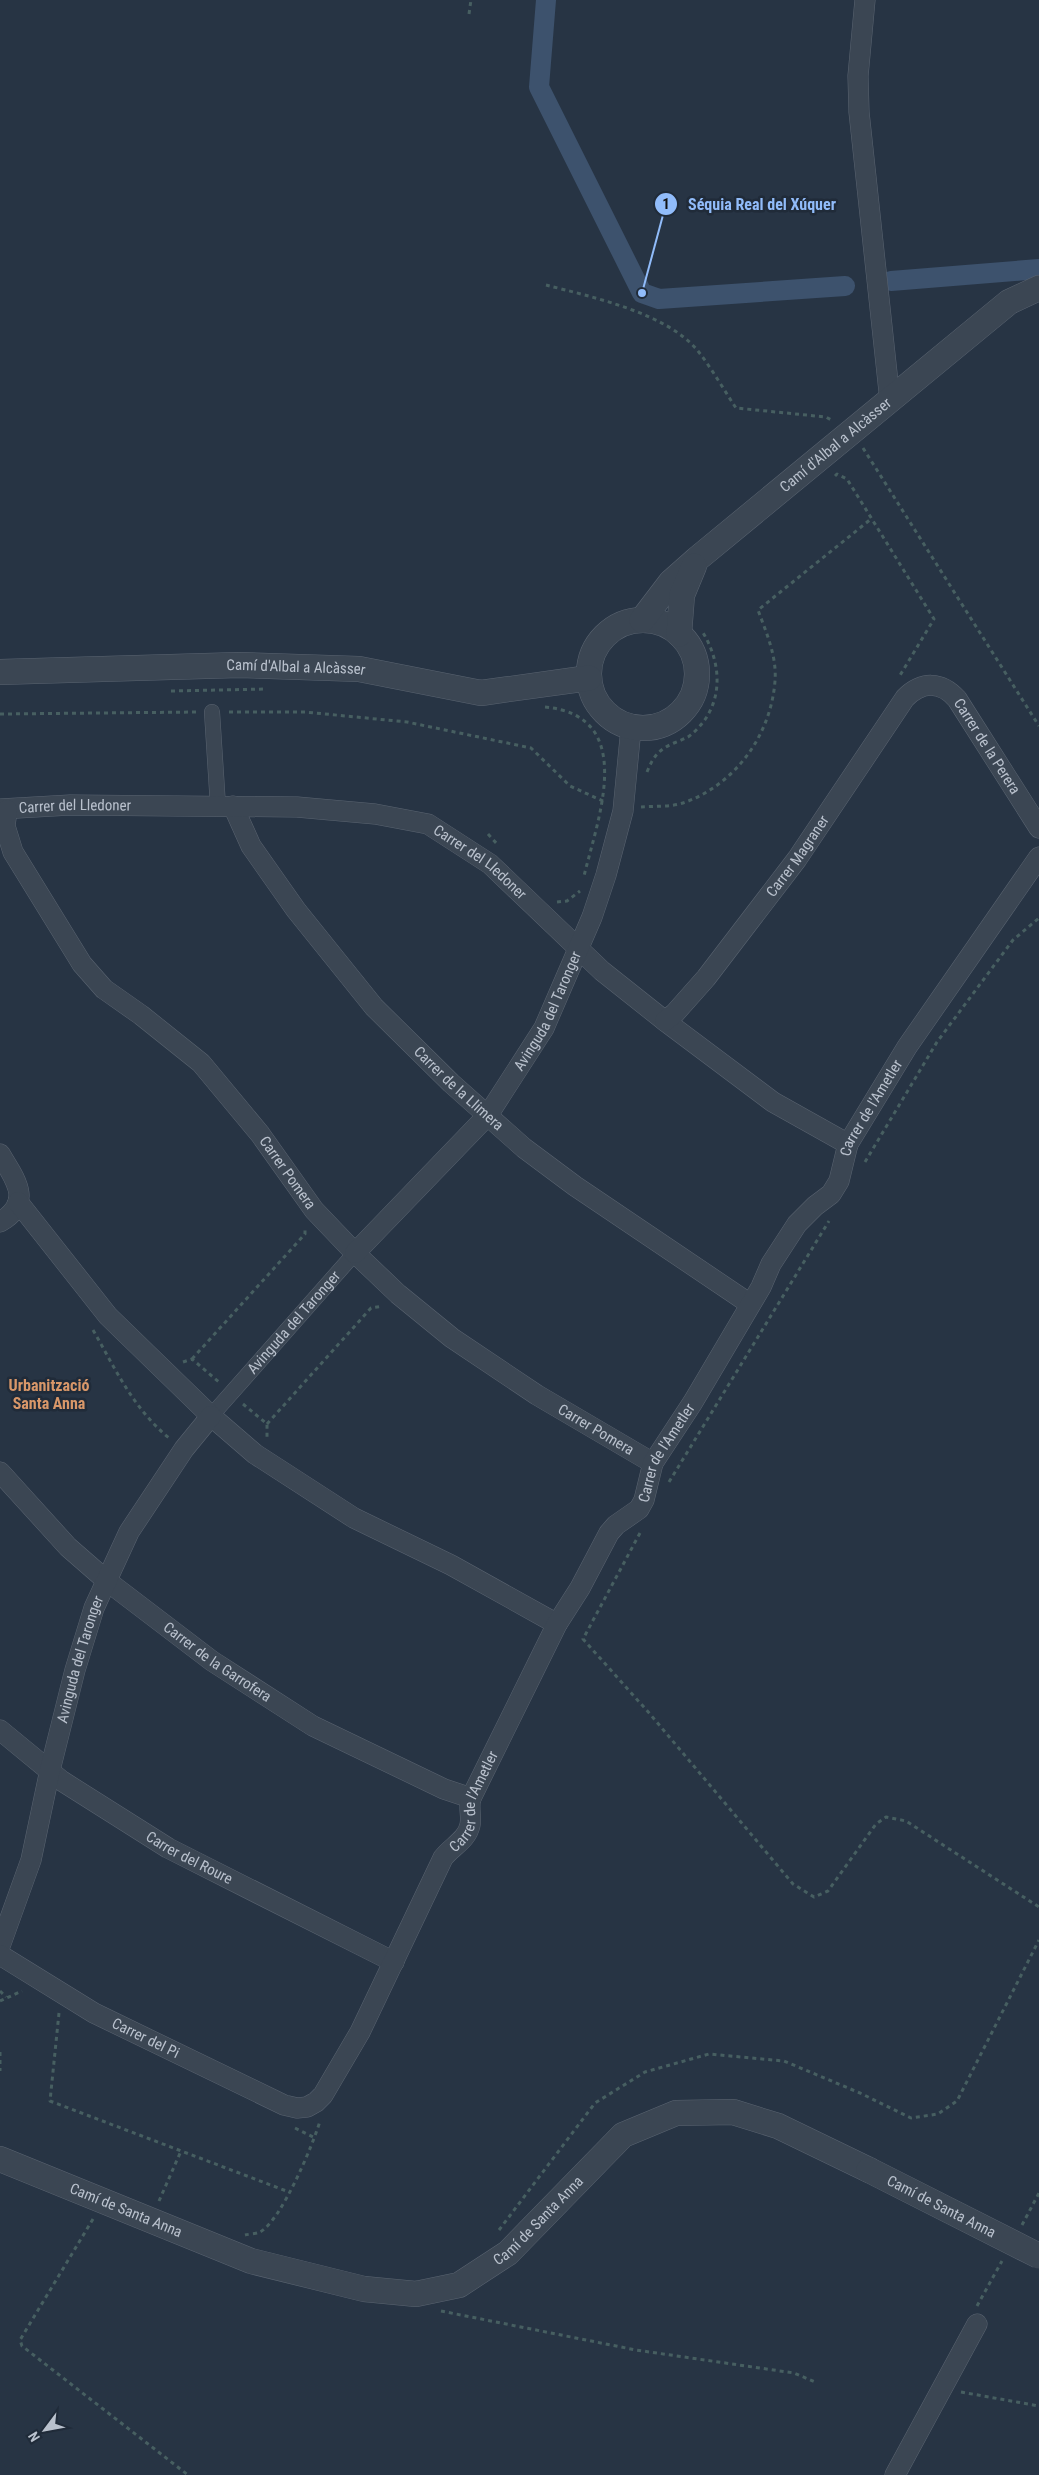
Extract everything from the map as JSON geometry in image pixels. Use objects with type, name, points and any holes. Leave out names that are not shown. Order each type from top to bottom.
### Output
[{"type":"street","points":[[865,0],[858,76],[859,112],[890,401]]},
{"type":"street","name":"Camí d'Albal a Alcàsser","points":[[690,632],[682,595],[697,559],[1009,302],[1039,288]]},
{"type":"street","points":[[642,620],[671,582],[697,559]]},
{"type":"street","points":[[642,620],[690,632],[690,648],[696,664],[697,682],[691,700],[681,714],[666,724],[649,729],[630,728],[615,721],[601,710],[592,695],[589,678],[590,660],[598,644],[610,631],[625,623],[642,620]]},
{"type":"street","name":"Camí d'Albal a Alcàsser","points":[[0,672],[239,665],[359,670],[481,693],[589,678]]},
{"type":"street","name":"Carrer de la Perera","points":[[913,692],[942,686],[957,698],[1039,828]]},
{"type":"street","name":"Carrer Magraner","points":[[666,1021],[676,1013],[706,978],[796,858],[913,692]]},
{"type":"street","points":[[212,712],[225,806]]},
{"type":"street","name":"Avinguda del Taronger","points":[[0,1946],[31,1860],[50,1770],[80,1653],[94,1608],[129,1532],[184,1449],[211,1416],[355,1253],[488,1115],[544,1028],[579,948],[631,802],[630,728]]},
{"type":"street","name":"Carrer del Lledoner","points":[[4,810],[70,805],[297,807],[375,814],[428,824],[490,864],[602,971],[666,1021],[773,1102],[848,1144]]},
{"type":"street","name":"Carrer de la Llimera","points":[[225,806],[250,846],[296,910],[374,1007],[451,1082],[524,1148],[575,1186],[750,1304]]},
{"type":"street","name":"Carrer Pomera","points":[[4,810],[5,826],[13,852],[82,964],[104,989],[141,1015],[201,1063],[260,1134],[314,1210],[355,1253],[398,1294],[452,1338],[536,1395],[652,1463]]},
{"type":"street","name":"Carrer de l'Ametler","points":[[297,2108],[316,2102],[323,2095],[360,2032],[443,1858],[465,1836],[470,1827],[468,1807],[471,1798],[557,1624],[580,1588],[609,1533],[639,1509],[644,1500],[652,1463],[693,1402],[761,1287],[771,1264],[797,1224],[815,1206],[831,1194],[839,1181],[848,1144],[913,1038],[1039,857]]},
{"type":"street","points":[[0,1154],[17,1182],[20,1192],[14,1211],[0,1222]]},
{"type":"street","points":[[18,1202],[108,1316],[211,1416],[255,1454],[354,1518],[451,1565],[557,1624]]},
{"type":"street","name":"Carrer de la Garrofera","points":[[0,1472],[68,1547],[107,1581],[212,1661],[313,1726],[444,1789],[471,1798]]},
{"type":"street","name":"Carrer del Roure","points":[[0,1730],[62,1781],[168,1848],[394,1962]]},
{"type":"street","name":"Carrer del Pi","points":[[0,1955],[94,2012],[284,2105],[297,2108]]},
{"type":"street","name":"Camí de Santa Anna","points":[[4,2159],[104,2202],[251,2261],[364,2289],[416,2294],[458,2285],[508,2253],[622,2135],[676,2113],[734,2112],[778,2126],[1039,2256]]},
{"type":"street","points":[[895,2475],[977,2324]]},
{"type":"path","points":[[469,14],[471,0]]},
{"type":"path","points":[[546,285],[622,305],[667,326],[697,350],[736,408],[826,417],[853,432],[1039,726]]},
{"type":"path","points":[[830,480],[837,474],[847,479],[934,619],[892,689],[913,692]]},
{"type":"path","points":[[0,714],[305,712],[407,722],[532,748],[570,786],[603,801],[631,802],[636,808],[682,803],[714,787],[747,759],[764,727],[775,680],[772,648],[758,610],[871,519]]},
{"type":"path","points":[[645,775],[654,756],[664,747],[687,737],[706,718],[716,696],[718,671],[710,644],[690,632]]},
{"type":"path","points":[[165,691],[273,689]]},
{"type":"path","points":[[212,712],[214,690]]},
{"type":"path","points":[[537,707],[562,709],[581,717],[593,728],[603,746],[605,771],[603,801],[580,892],[567,901],[556,902],[550,900]]},
{"type":"path","points":[[488,834],[499,846]]},
{"type":"path","points":[[862,1167],[937,1042],[1013,940],[1039,918]]},
{"type":"path","points":[[667,1486],[832,1217]]},
{"type":"path","points":[[175,1364],[192,1359],[305,1234],[305,1226]]},
{"type":"path","points":[[267,1444],[267,1424],[371,1308],[389,1305]]},
{"type":"path","points":[[90,1324],[137,1405],[150,1421],[170,1438]]},
{"type":"path","points":[[192,1359],[267,1424]]},
{"type":"path","points":[[643,1527],[583,1639],[650,1714],[793,1884],[814,1897],[828,1891],[876,1824],[886,1817],[906,1821],[1039,1906]]},
{"type":"path","points":[[0,1991],[6,1997],[0,2001]]},
{"type":"path","points":[[59,2011],[50,2101],[289,2192]]},
{"type":"path","points":[[0,2052],[0,2071]]},
{"type":"path","points":[[239,2236],[260,2232],[276,2217],[315,2138],[323,2113]]},
{"type":"path","points":[[158,2203],[181,2151]]},
{"type":"path","points":[[104,2202],[20,2340],[22,2346],[188,2475]]},
{"type":"path","points":[[416,2294],[439,2311],[636,2350],[794,2373],[815,2382]]},
{"type":"path","points":[[943,2389],[1039,2406]]},
{"type":"waterway","points":[[546,0],[539,87],[642,293],[659,299],[845,286]]},
{"type":"waterway","points":[[891,281],[1039,269]]},
{"type":"place","name":"Séquia Real del Xúquer","points":[[642,293]]},
{"type":"district","name":"Urbanització Santa Anna","points":[[49,1394]]}]
